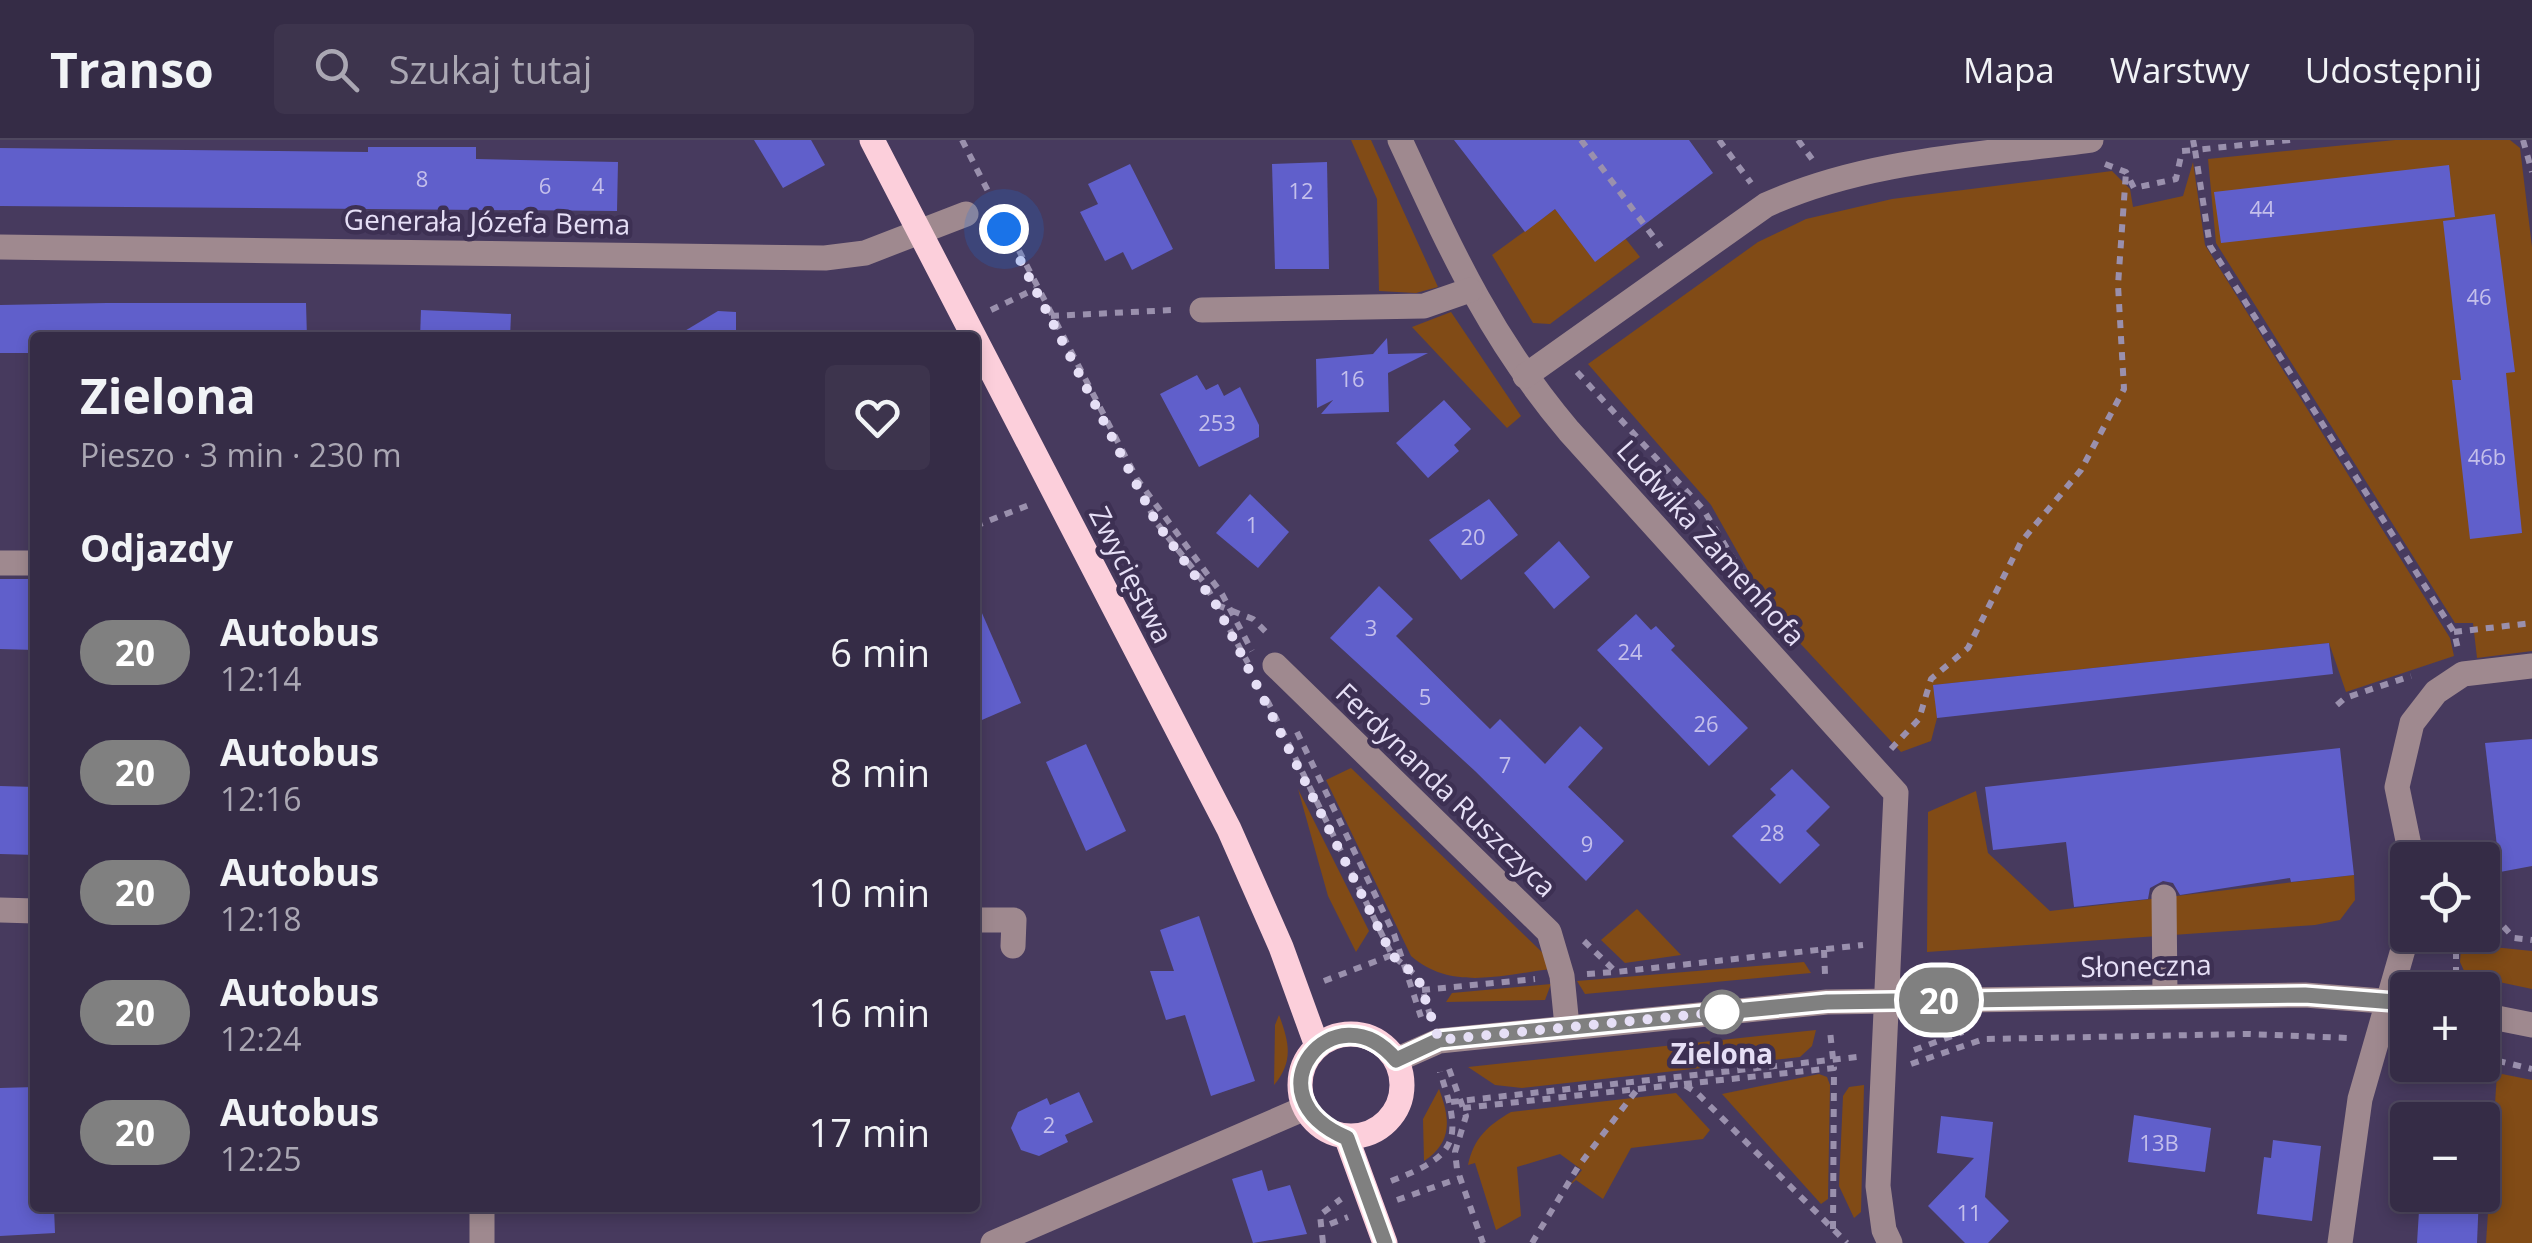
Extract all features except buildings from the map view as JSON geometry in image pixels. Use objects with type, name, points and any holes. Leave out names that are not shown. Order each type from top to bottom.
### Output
[{"type":"main road","name":"Zwycięstwa","points":[[872,140],[971,332]]},
{"type":"main road","name":"Zwycięstwa","points":[[980,349],[1228,830],[1298,990],[1318,1046]]},
{"type":"main road","points":[[1354,1034],[1384,1046],[1396,1060],[1403,1086],[1394,1114],[1370,1133],[1347,1138],[1325,1129],[1305,1108],[1300,1074],[1318,1046],[1334,1036],[1354,1034]]},
{"type":"main road","points":[[1347,1138],[1385,1243]]},
{"type":"street","name":"Ludwika Zamenhofa","points":[[1400,140],[1470,290],[1525,376],[1569,431],[1896,793],[1884,1000]]},
{"type":"street","points":[[1525,376],[1766,205],[1812,184],[1869,170],[2092,151]]},
{"type":"street","name":"Generała Józefa Bema","points":[[0,248],[488,250],[826,258],[865,253],[966,214]]},
{"type":"street","points":[[1202,310],[1424,306],[1470,290]]},
{"type":"street","points":[[0,563],[30,563]]},
{"type":"street","name":"Ferdynanda Ruszczyca","points":[[1267,666],[1549,932],[1562,976],[1567,1026]]},
{"type":"street","points":[[2408,842],[2397,788],[2412,723],[2436,692],[2463,674],[2532,666]]},
{"type":"street","points":[[2164,896],[2166,995]]},
{"type":"street","points":[[0,910],[30,911]]},
{"type":"street","points":[[980,920],[1014,920],[1013,946]]},
{"type":"street","name":"Słoneczna","points":[[1884,1000],[2166,995],[2390,1001]]},
{"type":"street","points":[[1396,1060],[1434,1042],[1567,1026],[1884,1000],[1878,1186],[1884,1230],[1890,1243]]},
{"type":"street","points":[[2340,1243],[2360,1099],[2390,1017]]},
{"type":"street","points":[[2500,1019],[2532,1025]]},
{"type":"street","points":[[993,1243],[1305,1108]]},
{"type":"street","points":[[482,1212],[482,1243]]},
{"type":"path","points":[[960,140],[1156,522],[1267,666]]},
{"type":"path","points":[[1581,140],[1677,266]]},
{"type":"path","points":[[1718,140],[1759,187]]},
{"type":"path","points":[[2193,140],[2210,246],[2454,632],[2463,674]]},
{"type":"path","points":[[2092,151],[2126,172],[2134,188],[2176,179],[2182,151],[2290,140]]},
{"type":"path","points":[[2524,140],[2532,172]]},
{"type":"path","points":[[1804,170],[1817,166]]},
{"type":"path","points":[[1878,772],[1889,752],[1919,719],[1931,679],[1968,648],[2021,542],[2081,470],[2124,389],[2118,286],[2126,172]]},
{"type":"path","points":[[1051,316],[1202,310]]},
{"type":"path","points":[[1051,316],[1143,490],[1229,606],[1267,666]]},
{"type":"path","points":[[980,524],[1032,504]]},
{"type":"path","points":[[1217,606],[1229,606],[1253,619],[1281,704]]},
{"type":"path","points":[[2454,632],[2532,623]]},
{"type":"path","points":[[2337,705],[2344,698],[2427,671]]},
{"type":"path","points":[[1264,694],[1392,955],[1418,978],[1455,1127],[1442,1156],[1427,1167],[1337,1200],[1322,1212],[1318,1229],[1324,1243]]},
{"type":"path","points":[[1290,717],[1388,921],[1462,1104],[1466,1116],[1455,1152],[1457,1169],[1483,1243]]},
{"type":"path","points":[[2500,923],[2514,938],[2532,940]]},
{"type":"path","points":[[1574,931],[1616,972]]},
{"type":"path","points":[[1422,990],[1871,944]]},
{"type":"path","points":[[1824,950],[1833,1064],[1833,1229]]},
{"type":"path","points":[[1298,990],[1392,955]]},
{"type":"path","points":[[1902,1068],[1966,1042],[1990,1039],[2250,1034],[2354,1038]]},
{"type":"path","points":[[1451,1102],[1683,1084],[1833,1064],[1864,1056]]},
{"type":"path","points":[[2500,1061],[2532,1069]]},
{"type":"path","points":[[1462,1104],[1833,1064]]},
{"type":"path","points":[[1683,1084],[1719,1114],[1847,1243]]},
{"type":"path","points":[[1532,1243],[1578,1166],[1640,1086]]},
{"type":"shaded area","points":[[1351,140],[1371,140],[1438,287],[1416,293],[1379,291],[1377,199]]},
{"type":"shaded area","points":[[2395,140],[2510,140],[2520,148],[2532,247],[2532,651],[2477,658],[2473,623],[2455,623],[2216,243],[2208,159]]},
{"type":"shaded area","points":[[2193,162],[2205,245],[2450,638],[2454,656],[2346,692],[2329,643],[1934,685],[1937,718],[1931,741],[1901,752],[1772,613],[1711,505],[1588,364],[1758,242],[1806,219],[1892,199],[2112,171],[2130,189],[2133,207],[2183,196]]},
{"type":"shaded area","points":[[1555,209],[1595,261],[1625,238],[1640,257],[1550,324],[1533,323],[1492,255]]},
{"type":"shaded area","points":[[1451,312],[1521,416],[1507,428],[1412,327]]},
{"type":"shaded area","points":[[1351,768],[1547,957],[1551,969],[1496,977],[1460,977],[1426,967],[1411,956],[1326,780]]},
{"type":"shaded area","points":[[1298,789],[1369,931],[1356,952],[1328,896]]},
{"type":"shaded area","points":[[1976,791],[1988,853],[2050,911],[2354,875],[2355,900],[2340,920],[2315,925],[1927,952],[1928,812]]},
{"type":"shaded area","points":[[1637,909],[1681,955],[1625,963],[1601,940]]},
{"type":"shaded area","points":[[2500,948],[2532,951],[2532,989],[2500,982],[2500,972],[2465,972],[2461,952],[2500,952]]},
{"type":"shaded area","points":[[1804,962],[1811,973],[1585,994],[1577,981]]},
{"type":"shaded area","points":[[1551,984],[1545,1000],[1446,1002],[1452,993]]},
{"type":"shaded area","points":[[1279,1015],[1288,1051],[1285,1068],[1274,1085],[1275,1025]]},
{"type":"shaded area","points":[[1816,1030],[1812,1046],[1800,1057],[1522,1088],[1495,1085],[1468,1067]]},
{"type":"shaded area","points":[[1819,1074],[1827,1077],[1830,1085],[1828,1199],[1821,1204],[1722,1094]]},
{"type":"shaded area","points":[[2500,1074],[2532,1080],[2532,1243],[2486,1243],[2488,1212],[2500,1212],[2500,1102],[2495,1102]]},
{"type":"shaded area","points":[[1864,1085],[1861,1212],[1854,1218],[1839,1186],[1843,1096],[1849,1087]]},
{"type":"shaded area","points":[[1439,1089],[1446,1129],[1440,1146],[1424,1161],[1423,1119]]},
{"type":"shaded area","points":[[1676,1093],[1710,1130],[1703,1139],[1631,1148],[1603,1199],[1576,1180],[1568,1187],[1582,1170],[1560,1154],[1517,1167],[1521,1216],[1496,1230],[1475,1163],[1468,1165],[1478,1140],[1495,1122],[1511,1112]]},
{"type":"bus line","name":"20","points":[[1385,1243],[1347,1138],[1313,1120],[1300,1092],[1300,1074],[1306,1059],[1334,1036],[1370,1037],[1396,1060],[1439,1040],[1827,1002],[2166,995],[2305,995],[2390,1001]]},
{"type":"place","name":"Zielona","points":[[1722,1012]]},
{"type":"route","points":[[1004,229],[1156,522],[1205,584],[1255,676],[1392,955],[1418,978],[1439,1040],[1722,1012]]}]
